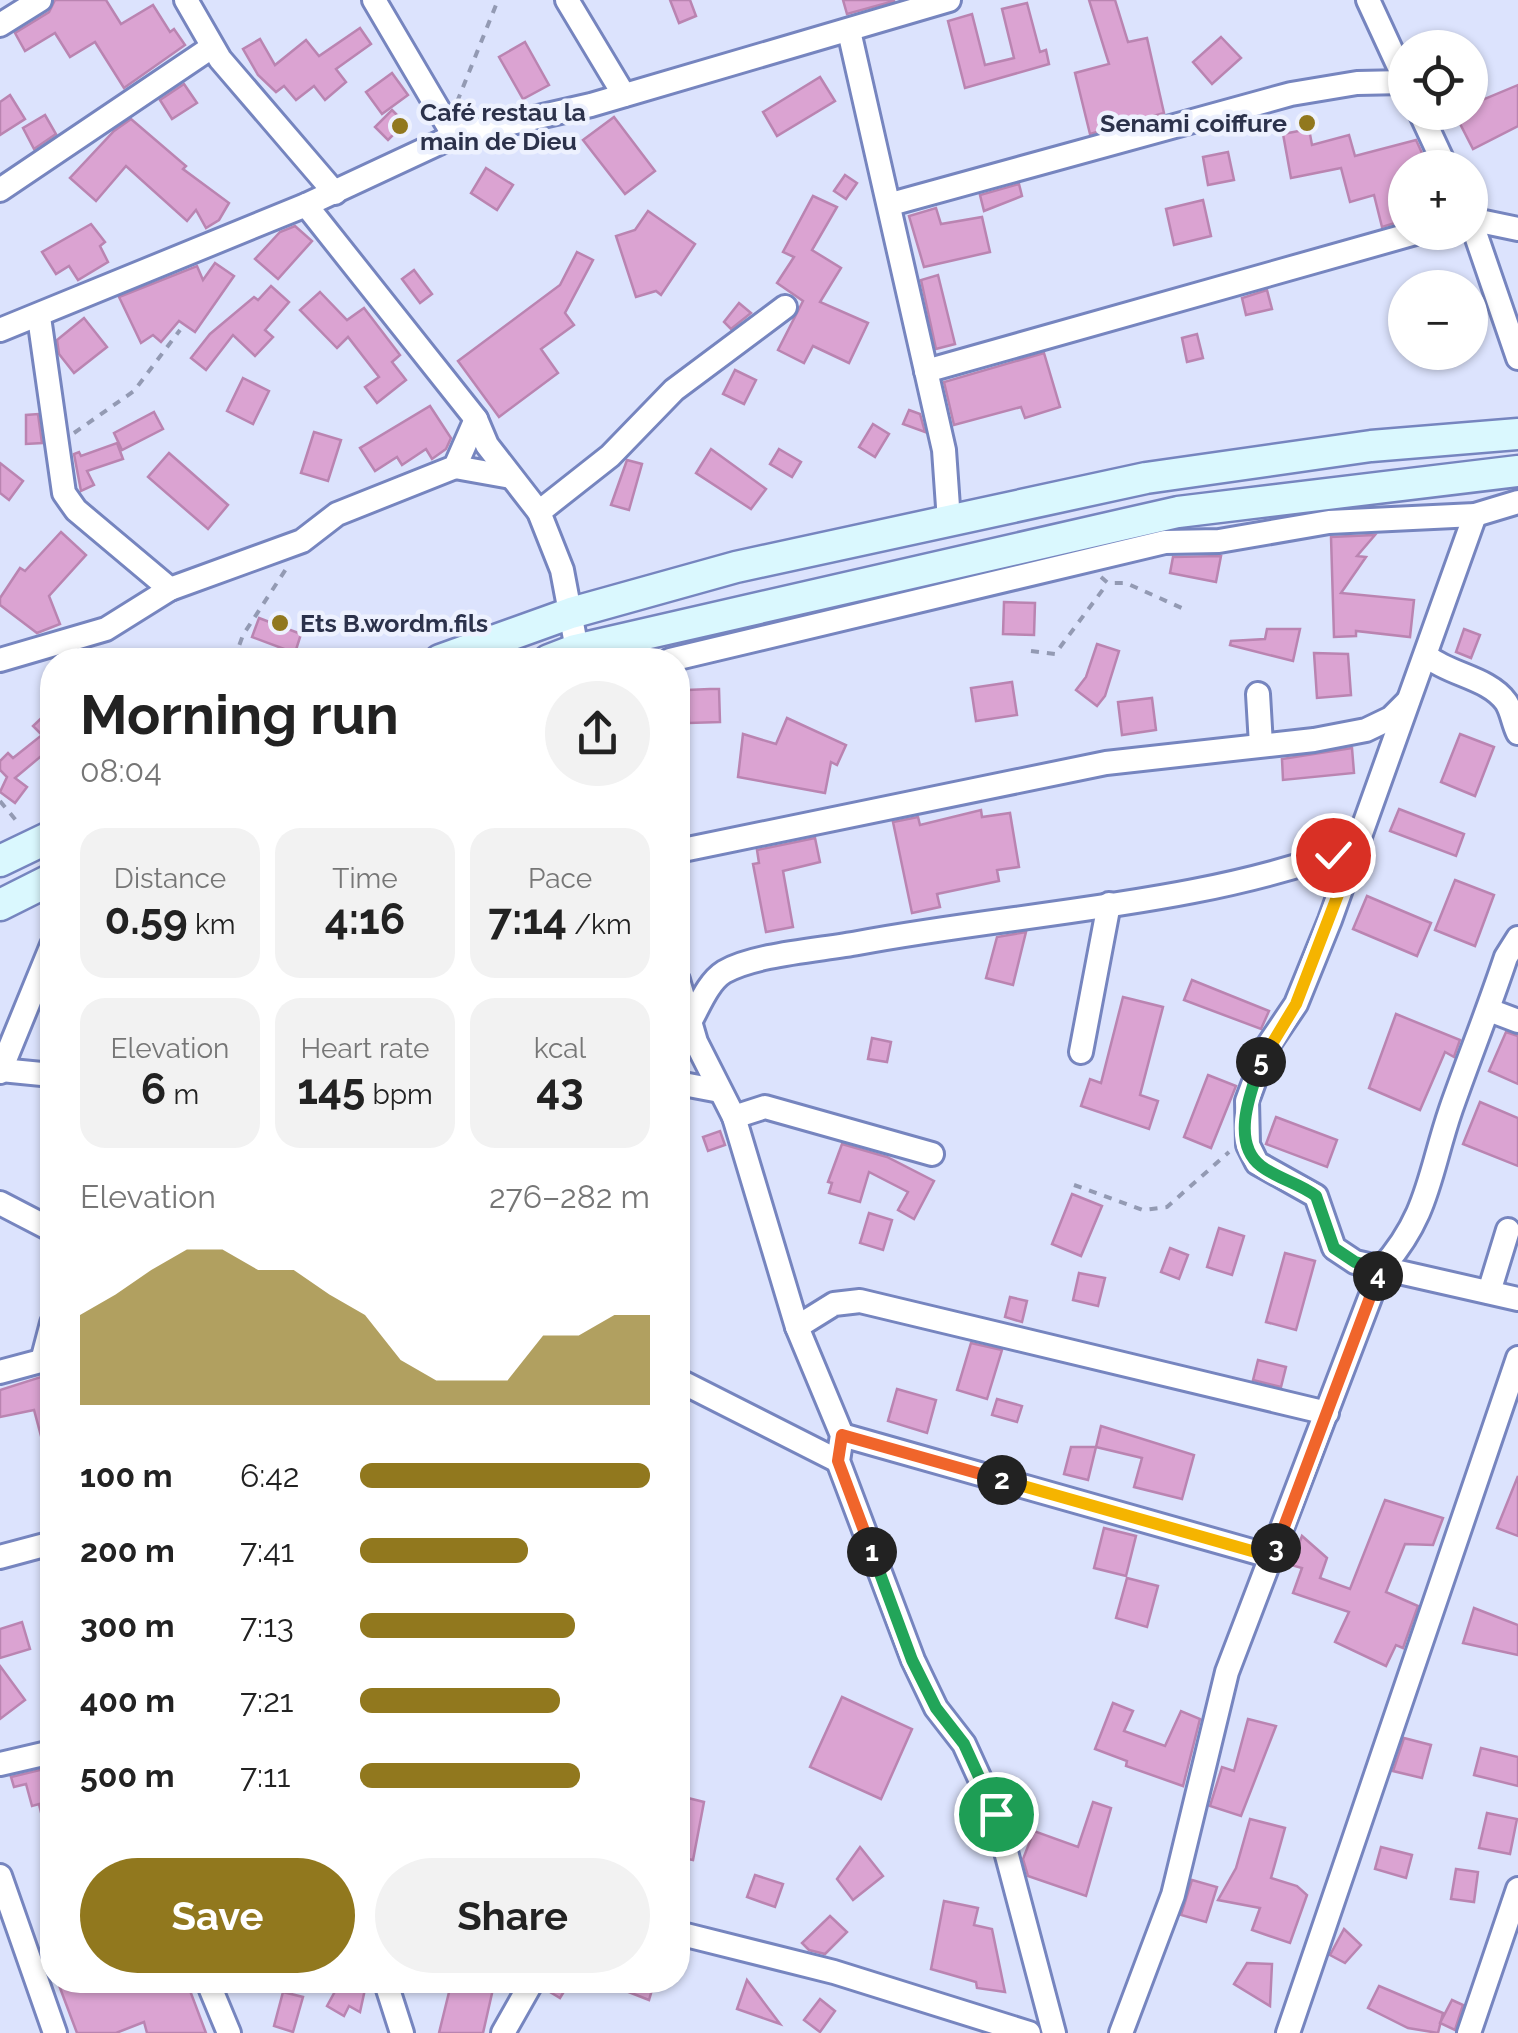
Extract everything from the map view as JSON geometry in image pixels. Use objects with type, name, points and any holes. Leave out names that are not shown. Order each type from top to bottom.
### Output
[{"type":"main road","points":[[473,648],[571,613],[736,567],[1146,478],[1371,446],[1518,434]]},
{"type":"main road","points":[[606,648],[1178,512],[1518,472]]},
{"type":"main road","points":[[0,861],[40,842]]},
{"type":"main road","points":[[0,905],[40,885]]},
{"type":"street","points":[[0,24],[40,0]]},
{"type":"street","points":[[186,0],[212,48],[335,193]]},
{"type":"street","points":[[374,0],[451,130]]},
{"type":"street","points":[[567,0],[624,95]]},
{"type":"street","points":[[0,330],[306,206],[451,130],[624,95],[949,0]]},
{"type":"street","points":[[1368,0],[1388,44]]},
{"type":"street","points":[[849,31],[944,450],[948,521]]},
{"type":"street","points":[[0,190],[212,48]]},
{"type":"street","points":[[890,204],[1291,94],[1388,82]]},
{"type":"street","points":[[306,206],[476,419],[487,445],[539,512],[562,570],[571,613],[569,648]]},
{"type":"street","points":[[1488,222],[1518,228]]},
{"type":"street","points":[[926,371],[1388,241]]},
{"type":"street","points":[[1481,250],[1518,358]]},
{"type":"street","points":[[539,512],[610,456],[674,390],[785,307]]},
{"type":"street","points":[[39,317],[57,443],[58,478],[76,510],[170,589]]},
{"type":"street","points":[[455,467],[476,419]]},
{"type":"street","points":[[41,648],[106,629],[170,589],[302,540],[336,514],[455,467],[511,478]]},
{"type":"street","points":[[690,655],[1166,542],[1218,541],[1330,522],[1475,515],[1518,502]]},
{"type":"street","points":[[1475,515],[1441,600],[1428,657],[1296,1004],[1266,1047],[1247,1101],[1248,1145],[1256,1163],[1316,1196],[1334,1248],[1355,1262],[1518,1298]]},
{"type":"street","points":[[0,660],[40,648]]},
{"type":"street","points":[[1428,657],[1444,670],[1494,689],[1509,706],[1518,733]]},
{"type":"street","points":[[1258,694],[1262,745]]},
{"type":"street","points":[[690,849],[1106,763],[1366,730],[1390,718],[1410,699]]},
{"type":"street","points":[[1054,2033],[996,1814],[964,1744],[936,1708],[912,1660],[838,1461],[842,1435],[797,1327],[734,1117],[690,1022],[712,984],[744,965],[958,924],[1108,904],[1276,871],[1357,845]]},
{"type":"street","points":[[1081,1052],[1108,904]]},
{"type":"street","points":[[1121,2033],[1173,1895],[1227,1672],[1381,1269],[1408,1238],[1420,1212],[1450,1112],[1506,957],[1518,938]]},
{"type":"street","points":[[40,974],[0,1071],[40,1074]]},
{"type":"street","points":[[1489,1010],[1518,1020]]},
{"type":"street","points":[[690,1085],[720,1091]]},
{"type":"street","points":[[734,1117],[764,1107],[932,1154]]},
{"type":"street","points":[[0,1203],[40,1224]]},
{"type":"street","points":[[1489,1292],[1508,1230]]},
{"type":"street","points":[[797,1327],[845,1300],[860,1301],[1328,1413]]},
{"type":"street","points":[[1288,2033],[1518,1358]]},
{"type":"street","points":[[0,1372],[40,1362]]},
{"type":"street","points":[[690,1386],[838,1461]]},
{"type":"street","points":[[842,1435],[1273,1557]]},
{"type":"street","points":[[0,1557],[40,1546]]},
{"type":"street","points":[[0,1764],[40,1755]]},
{"type":"street","points":[[0,1876],[40,1990]]},
{"type":"street","points":[[1470,2033],[1518,1889]]},
{"type":"street","points":[[690,1936],[834,1972],[1028,2033]]},
{"type":"street","points":[[41,1993],[55,2033]]},
{"type":"street","points":[[212,1993],[228,2033]]},
{"type":"street","points":[[388,1993],[402,2033]]},
{"type":"street","points":[[503,2033],[526,1993]]},
{"type":"path","points":[[451,130],[498,0]]},
{"type":"path","points":[[57,443],[122,402],[180,330]]},
{"type":"path","points":[[238,648],[242,635],[302,540]]},
{"type":"path","points":[[1083,561],[1108,583],[1126,583],[1184,610]]},
{"type":"path","points":[[1032,651],[1055,654],[1108,583]]},
{"type":"path","points":[[1074,1185],[1143,1210],[1166,1207],[1222,1156],[1248,1145]]},
{"type":"building","points":[[55,0],[106,0],[121,24],[153,5],[170,32],[174,29],[185,45],[124,88],[95,42],[70,57],[55,33],[25,51],[15,33],[49,12]]},
{"type":"building","points":[[670,0],[690,0],[696,16],[679,23]]},
{"type":"building","points":[[843,0],[894,0],[894,1],[847,14]]},
{"type":"building","points":[[1089,0],[1115,0],[1128,42],[1147,38],[1164,113],[1090,134],[1075,73],[1109,64]]},
{"type":"building","points":[[1027,3],[1040,52],[1046,50],[1049,64],[965,88],[948,21],[972,14],[985,65],[1014,58],[1002,9]]},
{"type":"building","points":[[360,28],[371,44],[336,69],[346,82],[325,100],[314,86],[296,100],[284,86],[276,92],[258,75],[243,49],[260,39],[275,65],[306,40],[319,56]]},
{"type":"building","points":[[1221,37],[1241,58],[1212,84],[1193,62]]},
{"type":"building","points":[[525,42],[549,85],[523,99],[499,57]]},
{"type":"building","points":[[392,73],[408,95],[382,114],[366,92]]},
{"type":"building","points":[[820,77],[835,101],[777,136],[763,112]]},
{"type":"building","points":[[184,84],[197,103],[172,119],[160,100]]},
{"type":"building","points":[[1518,85],[1518,126],[1473,149],[1463,130],[1488,130],[1488,98]]},
{"type":"building","points":[[10,95],[25,119],[0,135],[0,102]]},
{"type":"building","points":[[392,110],[405,123],[388,140],[375,127]]},
{"type":"building","points":[[45,115],[56,134],[34,149],[23,128]]},
{"type":"building","points":[[614,117],[655,171],[625,194],[583,140]]},
{"type":"building","points":[[131,119],[186,166],[183,169],[229,203],[219,220],[206,228],[196,210],[187,221],[126,166],[96,201],[70,178],[114,131]]},
{"type":"building","points":[[1309,129],[1312,145],[1349,135],[1355,156],[1416,140],[1421,150],[1388,150],[1388,225],[1382,227],[1374,195],[1350,202],[1341,168],[1291,178],[1283,134]]},
{"type":"building","points":[[1228,152],[1234,180],[1208,185],[1203,157]]},
{"type":"building","points":[[486,168],[513,185],[497,210],[471,193]]},
{"type":"building","points":[[845,175],[857,183],[846,199],[834,191]]},
{"type":"building","points":[[1019,184],[1022,196],[984,211],[980,195]]},
{"type":"building","points":[[813,196],[837,207],[812,250],[841,268],[820,302],[868,323],[849,363],[813,346],[804,363],[778,350],[803,301],[777,283],[794,257],[783,252]]},
{"type":"building","points":[[1203,200],[1211,236],[1174,245],[1166,209]]},
{"type":"building","points":[[936,208],[941,224],[982,217],[990,252],[924,267],[909,216]]},
{"type":"building","points":[[648,211],[695,244],[661,295],[656,291],[636,297],[616,236],[635,230]]},
{"type":"building","points":[[91,224],[105,242],[100,246],[108,262],[78,280],[69,266],[56,274],[42,252]]},
{"type":"building","points":[[295,226],[312,241],[278,279],[255,259],[280,232]]},
{"type":"building","points":[[577,252],[593,260],[565,313],[574,325],[541,349],[558,373],[499,417],[458,361],[560,285]]},
{"type":"building","points":[[215,263],[234,276],[195,332],[179,321],[161,342],[153,335],[141,343],[119,297],[197,266],[203,280]]},
{"type":"building","points":[[414,270],[432,294],[420,303],[402,279]]},
{"type":"building","points":[[938,275],[955,344],[936,349],[921,280]]},
{"type":"building","points":[[271,286],[289,302],[265,330],[273,337],[255,356],[233,335],[206,370],[191,358],[210,334]]},
{"type":"building","points":[[1267,290],[1272,309],[1246,315],[1242,298]]},
{"type":"building","points":[[320,292],[347,320],[364,308],[400,355],[392,362],[406,380],[377,403],[365,387],[379,377],[348,337],[337,348],[300,310]]},
{"type":"building","points":[[739,303],[751,313],[731,329],[724,322]]},
{"type":"building","points":[[84,318],[107,347],[74,373],[59,354],[57,340]]},
{"type":"building","points":[[1197,334],[1203,358],[1187,362],[1182,338]]},
{"type":"building","points":[[1044,353],[1060,407],[1025,418],[1021,407],[954,425],[944,382]]},
{"type":"building","points":[[735,370],[756,380],[744,404],[723,394]]},
{"type":"building","points":[[243,378],[269,391],[253,424],[227,411]]},
{"type":"building","points":[[430,406],[451,438],[446,449],[432,459],[426,449],[402,465],[397,457],[375,471],[360,448]]},
{"type":"building","points":[[909,410],[920,414],[925,432],[903,424]]},
{"type":"building","points":[[154,412],[163,429],[122,450],[114,433]]},
{"type":"building","points":[[38,414],[42,443],[26,444],[26,415]]},
{"type":"building","points":[[873,424],[889,434],[875,457],[859,447]]},
{"type":"building","points":[[314,432],[341,440],[328,481],[301,473]]},
{"type":"building","points":[[117,443],[123,459],[87,471],[94,485],[81,491],[74,454],[79,452],[81,456]]},
{"type":"building","points":[[711,449],[766,489],[751,509],[696,473]]},
{"type":"building","points":[[779,449],[801,462],[792,477],[770,464]]},
{"type":"building","points":[[169,453],[228,505],[208,529],[148,477]]},
{"type":"building","points":[[627,460],[642,464],[629,510],[611,505]]},
{"type":"building","points":[[0,463],[23,481],[9,500],[0,493]]},
{"type":"building","points":[[61,532],[86,555],[49,596],[60,624],[37,633],[0,605],[0,598],[20,568],[25,571]]},
{"type":"building","points":[[1375,535],[1357,556],[1366,557],[1341,593],[1414,600],[1410,637],[1356,631],[1356,636],[1334,637],[1331,537]]},
{"type":"building","points":[[1221,556],[1216,582],[1170,573],[1173,557]]},
{"type":"building","points":[[1004,602],[1035,603],[1034,635],[1003,634]]},
{"type":"building","points":[[259,618],[301,634],[297,648],[282,648],[252,637]]},
{"type":"building","points":[[1267,629],[1300,629],[1293,661],[1230,645],[1231,641],[1265,639]]},
{"type":"building","points":[[1464,629],[1480,635],[1471,658],[1456,652]]},
{"type":"building","points":[[1097,644],[1119,651],[1105,696],[1097,706],[1076,690],[1086,677]]},
{"type":"building","points":[[1314,653],[1348,654],[1351,695],[1317,698]]},
{"type":"building","points":[[1012,682],[1017,715],[976,721],[971,688]]},
{"type":"building","points":[[719,689],[720,722],[690,723],[690,690]]},
{"type":"building","points":[[1152,698],[1156,730],[1122,735],[1118,702]]},
{"type":"building","points":[[787,718],[846,745],[837,765],[831,762],[825,793],[738,777],[743,734],[776,744]]},
{"type":"building","points":[[1460,734],[1494,747],[1475,796],[1441,782]]},
{"type":"building","points":[[40,737],[40,757],[15,778],[27,787],[15,803],[0,792],[7,777],[0,770],[0,761],[8,753],[13,758]]},
{"type":"building","points":[[1352,748],[1354,773],[1283,780],[1282,759]]},
{"type":"building","points":[[1399,809],[1464,834],[1456,856],[1390,831]]},
{"type":"building","points":[[981,810],[982,817],[1010,813],[1019,867],[997,870],[999,881],[937,894],[940,907],[912,913],[893,822],[918,817],[920,825]]},
{"type":"building","points":[[815,838],[820,862],[783,871],[793,927],[766,932],[753,864],[759,863],[757,850]]},
{"type":"building","points":[[1455,880],[1494,895],[1475,946],[1435,930]]},
{"type":"building","points":[[1367,896],[1431,923],[1417,956],[1353,929]]},
{"type":"building","points":[[1026,932],[1013,985],[986,978],[997,937]]},
{"type":"building","points":[[1192,980],[1269,1011],[1261,1029],[1184,1000]]},
{"type":"building","points":[[1123,997],[1163,1007],[1140,1095],[1158,1101],[1149,1129],[1081,1106],[1090,1079],[1101,1083]]},
{"type":"building","points":[[1396,1014],[1460,1040],[1454,1057],[1445,1052],[1420,1110],[1369,1088]]},
{"type":"building","points":[[1506,1032],[1518,1036],[1518,1084],[1489,1071]]},
{"type":"building","points":[[872,1038],[891,1042],[887,1062],[868,1059]]},
{"type":"building","points":[[1208,1075],[1236,1086],[1211,1148],[1184,1137]]},
{"type":"building","points":[[1480,1102],[1518,1118],[1518,1166],[1463,1144]]},
{"type":"building","points":[[1276,1117],[1337,1140],[1327,1167],[1266,1144]]},
{"type":"building","points":[[720,1131],[725,1145],[708,1151],[703,1137]]},
{"type":"building","points":[[842,1144],[887,1157],[934,1181],[914,1219],[898,1210],[908,1192],[869,1172],[860,1202],[829,1193],[832,1183],[828,1182]]},
{"type":"building","points":[[1072,1194],[1102,1206],[1081,1256],[1052,1244]]},
{"type":"building","points":[[869,1213],[892,1220],[883,1250],[860,1243]]},
{"type":"building","points":[[1219,1228],[1244,1236],[1232,1275],[1207,1267]]},
{"type":"building","points":[[1170,1248],[1188,1255],[1179,1279],[1161,1272]]},
{"type":"building","points":[[1285,1253],[1315,1261],[1296,1330],[1266,1322]]},
{"type":"building","points":[[1079,1273],[1105,1278],[1098,1306],[1073,1300]]},
{"type":"building","points":[[1010,1297],[1027,1301],[1022,1322],[1005,1317]]},
{"type":"building","points":[[971,1343],[1002,1350],[987,1399],[957,1390]]},
{"type":"building","points":[[1258,1360],[1286,1367],[1281,1387],[1253,1380]]},
{"type":"building","points":[[40,1377],[40,1432],[34,1410],[0,1417],[0,1390]]},
{"type":"building","points":[[897,1389],[936,1400],[927,1433],[888,1421]]},
{"type":"building","points":[[997,1399],[1022,1406],[1017,1422],[992,1415]]},
{"type":"building","points":[[1101,1426],[1194,1455],[1182,1499],[1134,1487],[1142,1458],[1096,1447]]},
{"type":"building","points":[[1071,1447],[1096,1447],[1088,1480],[1064,1474]]},
{"type":"building","points":[[1518,1476],[1518,1536],[1497,1528]]},
{"type":"building","points":[[1385,1500],[1443,1518],[1433,1545],[1405,1544],[1386,1592],[1418,1606],[1403,1648],[1396,1645],[1386,1666],[1335,1642],[1349,1612],[1293,1593],[1302,1568],[1291,1565],[1302,1536],[1327,1558],[1320,1578],[1350,1589]]},
{"type":"building","points":[[1104,1528],[1136,1536],[1126,1576],[1094,1568]]},
{"type":"building","points":[[1127,1578],[1158,1586],[1147,1627],[1116,1618]]},
{"type":"building","points":[[1474,1608],[1518,1625],[1518,1655],[1463,1643]]},
{"type":"building","points":[[22,1622],[30,1649],[0,1658],[0,1629]]},
{"type":"building","points":[[0,1666],[25,1700],[0,1719]]},
{"type":"building","points":[[842,1697],[912,1729],[881,1799],[810,1767]]},
{"type":"building","points":[[1113,1703],[1133,1711],[1124,1731],[1165,1746],[1181,1711],[1200,1719],[1183,1786],[1126,1766],[1127,1761],[1095,1749]]},
{"type":"building","points":[[1248,1719],[1276,1726],[1241,1816],[1210,1806],[1222,1767],[1234,1771]]},
{"type":"building","points":[[1404,1738],[1431,1745],[1422,1778],[1393,1771]]},
{"type":"building","points":[[1481,1748],[1518,1757],[1518,1786],[1474,1775]]},
{"type":"building","points":[[40,1770],[40,1808],[39,1804],[32,1806],[26,1784],[14,1787],[11,1777]]},
{"type":"building","points":[[690,1798],[704,1802],[693,1860],[690,1859]]},
{"type":"building","points":[[1093,1802],[1111,1808],[1086,1896],[1028,1876],[1023,1859],[1034,1831],[1078,1847]]},
{"type":"building","points":[[1487,1813],[1517,1819],[1510,1854],[1479,1848]]},
{"type":"building","points":[[1250,1819],[1285,1828],[1271,1878],[1297,1886],[1307,1895],[1290,1943],[1252,1930],[1260,1908],[1218,1900],[1236,1868]]},
{"type":"building","points":[[860,1847],[883,1876],[853,1900],[837,1879]]},
{"type":"building","points":[[1381,1847],[1412,1855],[1406,1878],[1375,1869]]},
{"type":"building","points":[[1456,1869],[1478,1872],[1474,1902],[1451,1899]]},
{"type":"building","points":[[755,1875],[783,1884],[775,1907],[747,1897]]},
{"type":"building","points":[[1192,1880],[1217,1887],[1206,1922],[1181,1915]]},
{"type":"building","points":[[944,1901],[978,1908],[974,1925],[992,1929],[1005,1992],[977,1988],[976,1982],[931,1969]]},
{"type":"building","points":[[830,1916],[847,1932],[825,1954],[809,1950],[802,1943]]},
{"type":"building","points":[[1344,1929],[1361,1945],[1345,1963],[1330,1955]]},
{"type":"building","points":[[1247,1963],[1272,1964],[1270,2006],[1234,1984]]},
{"type":"building","points":[[747,1980],[780,2024],[737,2009]]},
{"type":"building","points":[[1379,1986],[1443,2013],[1438,2033],[1408,2028],[1368,2008]]},
{"type":"building","points":[[62,1993],[191,1993],[206,2033],[147,2033],[144,2022],[116,2033],[77,2033]]},
{"type":"building","points":[[283,1993],[303,1997],[293,2032],[274,2026]]},
{"type":"building","points":[[334,1993],[364,1993],[360,2012],[349,2006],[344,2016],[327,2006]]},
{"type":"building","points":[[449,1993],[492,1993],[483,2033],[439,2033]]},
{"type":"building","points":[[631,1993],[651,1993],[649,2000]]},
{"type":"building","points":[[820,1999],[835,2011],[820,2032],[804,2020]]},
{"type":"building","points":[[1452,2000],[1463,2005],[1455,2030],[1440,2023]]},
{"type":"place","name":"Senami coiffure","points":[[1307,123]]},
{"type":"place","name":"Café restau la main de Dieu","points":[[400,126]]},
{"type":"place","name":"Ets B.wordm.fils","points":[[280,623]]},
{"type":"route","points":[[996,1814],[964,1744],[936,1708],[912,1660],[838,1461],[842,1435],[1273,1557],[1381,1269],[1355,1262],[1334,1248],[1316,1196],[1256,1163],[1245,1123],[1247,1101],[1266,1047],[1296,1004],[1357,845],[1333,855]]}]
